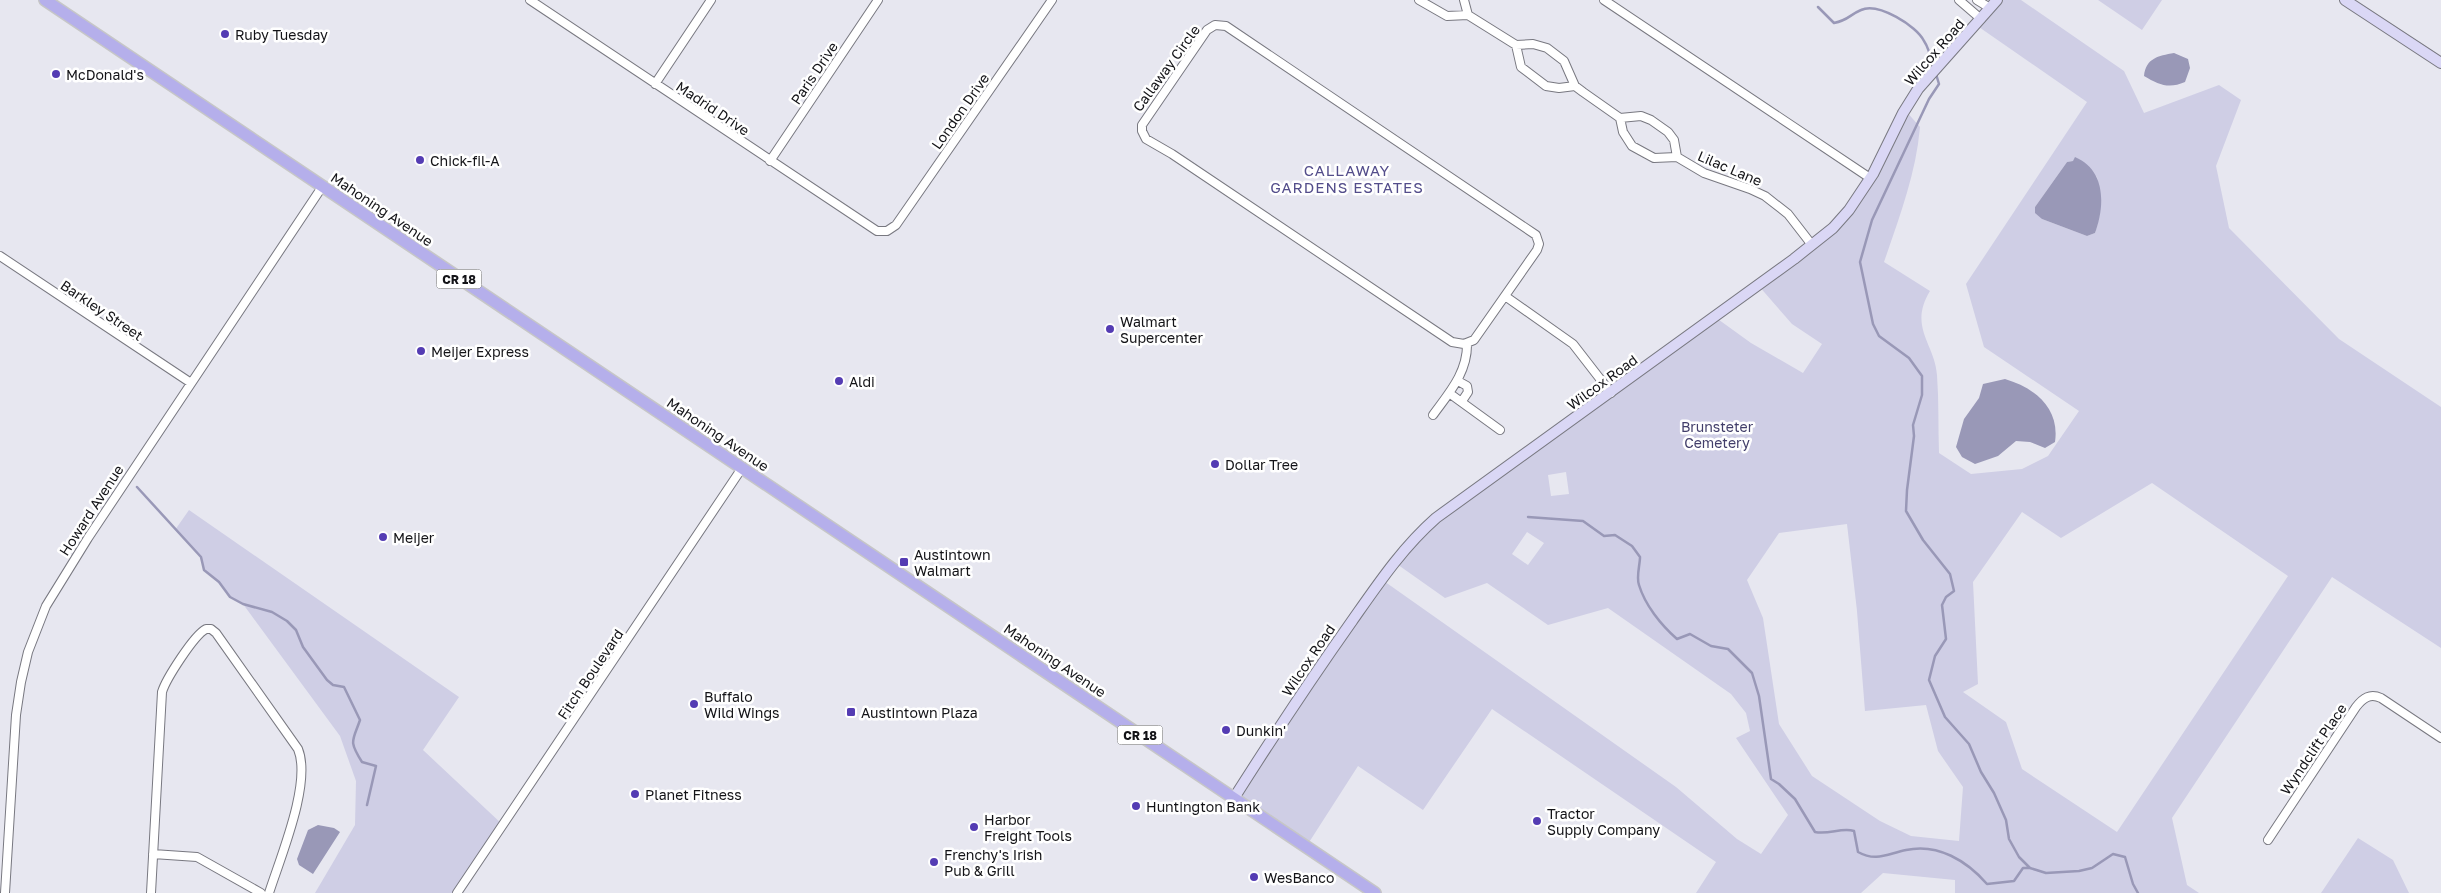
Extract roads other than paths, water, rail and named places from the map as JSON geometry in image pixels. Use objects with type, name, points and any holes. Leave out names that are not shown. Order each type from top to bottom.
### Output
[{"type":"main road","name":"Mahoning Avenue","points":[[45,0],[1374,893]]},
{"type":"street","name":"Madrid Drive","points":[[530,0],[872,229],[884,231]]},
{"type":"street","points":[[542,8],[548,0]]},
{"type":"street","points":[[655,84],[711,0]]},
{"type":"street","name":"Paris Drive","points":[[770,161],[878,0]]},
{"type":"street","name":"London Drive","points":[[884,231],[896,225],[1052,0]]},
{"type":"street","points":[[1419,0],[1447,16],[1468,15],[1516,45],[1533,44],[1547,48],[1564,61],[1575,86],[1620,118]]},
{"type":"street","points":[[1464,0],[1468,15]]},
{"type":"street","points":[[1604,0],[1870,178]]},
{"type":"street","points":[[1959,0],[1980,19]]},
{"type":"street","points":[[1977,0],[1990,8]]},
{"type":"street","name":"Wilcox Road","points":[[1234,798],[1300,694],[1408,545],[1436,518],[1611,393],[1812,245],[1849,210],[1870,178],[1903,113],[1918,89],[1997,0]]},
{"type":"street","points":[[2345,0],[2441,63]]},
{"type":"street","name":"Callaway Circle","points":[[1215,25],[1226,26],[1533,232],[1537,237],[1537,250],[1478,335],[1467,343],[1452,342],[1172,154],[1146,140],[1142,131],[1144,119],[1159,102],[1207,30],[1215,25]]},
{"type":"street","points":[[1516,45],[1518,59],[1525,71],[1552,88],[1575,86]]},
{"type":"street","name":"Lilac Lane","points":[[1677,157],[1674,140],[1659,125],[1641,116],[1620,118],[1624,132],[1632,146],[1654,158],[1677,157],[1704,173],[1750,188],[1765,196],[1788,214],[1812,245]]},
{"type":"street","name":"Howard Avenue","points":[[5,893],[16,715],[28,652],[39,621],[60,582],[322,187]]},
{"type":"street","name":"Barkley Street","points":[[0,256],[191,383]]},
{"type":"street","points":[[1505,296],[1573,344],[1611,393]]},
{"type":"street","points":[[1433,415],[1458,381],[1467,354],[1467,343]]},
{"type":"street","points":[[1458,381],[1467,386],[1468,392],[1462,401]]},
{"type":"street","points":[[1449,393],[1500,430]]},
{"type":"street","name":"Fitch Boulevard","points":[[457,893],[742,468]]},
{"type":"street","points":[[151,893],[164,686],[202,631],[211,629],[292,742],[302,759],[294,815],[269,893]]},
{"type":"street","name":"Wyndclift Place","points":[[2268,840],[2356,707],[2366,697],[2381,698],[2441,738]]},
{"type":"street","points":[[153,854],[197,857],[261,893]]},
{"type":"waterway","points":[[1818,7],[1834,23],[1868,8],[1887,12],[1905,22],[1920,35],[1930,53],[1933,67]]},
{"type":"waterway","points":[[1936,74],[1939,84],[1929,99],[1872,220],[1860,262],[1873,324],[1879,336],[1909,358],[1922,376],[1922,395],[1913,425],[1914,436],[1906,511],[1923,540],[1950,574],[1954,591],[1946,597],[1942,605],[1946,639],[1935,656],[1929,680],[1945,717],[1969,744],[1981,772],[1994,793],[2006,820],[2009,839],[2019,857],[2030,868],[2046,873],[2079,871],[2092,868],[2113,854],[2125,857],[2133,884],[2138,893]]},
{"type":"waterway","points":[[137,487],[201,557],[204,570],[219,582],[230,597],[243,604],[272,612],[287,621],[296,630],[303,647],[327,680],[333,685],[344,687],[360,720],[353,745],[362,762],[376,766],[367,805]]},
{"type":"waterway","points":[[1528,517],[1583,521],[1604,536],[1615,535],[1632,546],[1640,557],[1639,585],[1649,607],[1665,627],[1677,639],[1690,634],[1711,646],[1728,649],[1752,673],[1759,696],[1771,779],[1795,799],[1815,832],[1854,831],[1858,852],[1876,857],[1918,849],[1940,852],[1961,861],[1987,884],[2014,881],[2023,868],[2030,868]]},
{"type":"place","name":"Ruby Tuesday","points":[[225,34]]},
{"type":"place","name":"McDonald's","points":[[56,74]]},
{"type":"place","name":"Chick-fil-A","points":[[420,160]]},
{"type":"place","name":"Walmart Supercenter","points":[[1110,329]]},
{"type":"place","name":"Meijer Express","points":[[421,351]]},
{"type":"place","name":"Aldi","points":[[839,381]]},
{"type":"place","name":"Dollar Tree","points":[[1215,464]]},
{"type":"place","name":"Meijer","points":[[383,537]]},
{"type":"place","name":"Austintown Walmart","points":[[904,562]]},
{"type":"place","name":"Buffalo Wild Wings","points":[[694,704]]},
{"type":"place","name":"Austintown Plaza","points":[[851,712]]},
{"type":"place","name":"Dunkin'","points":[[1226,730]]},
{"type":"place","name":"Planet Fitness","points":[[635,794]]},
{"type":"place","name":"Huntington Bank","points":[[1136,806]]},
{"type":"place","name":"Tractor Supply Company","points":[[1537,821]]},
{"type":"place","name":"Harbor Freight Tools","points":[[974,827]]},
{"type":"place","name":"Frenchy's Irish Pub & Grill","points":[[934,862]]},
{"type":"place","name":"WesBanco","points":[[1254,877]]},
{"type":"district","name":"CALLAWAY GARDENS ESTATES","points":[[1347,178]]},
{"type":"park label","name":"Brunsteter Cemetery","points":[[1717,434]]}]
